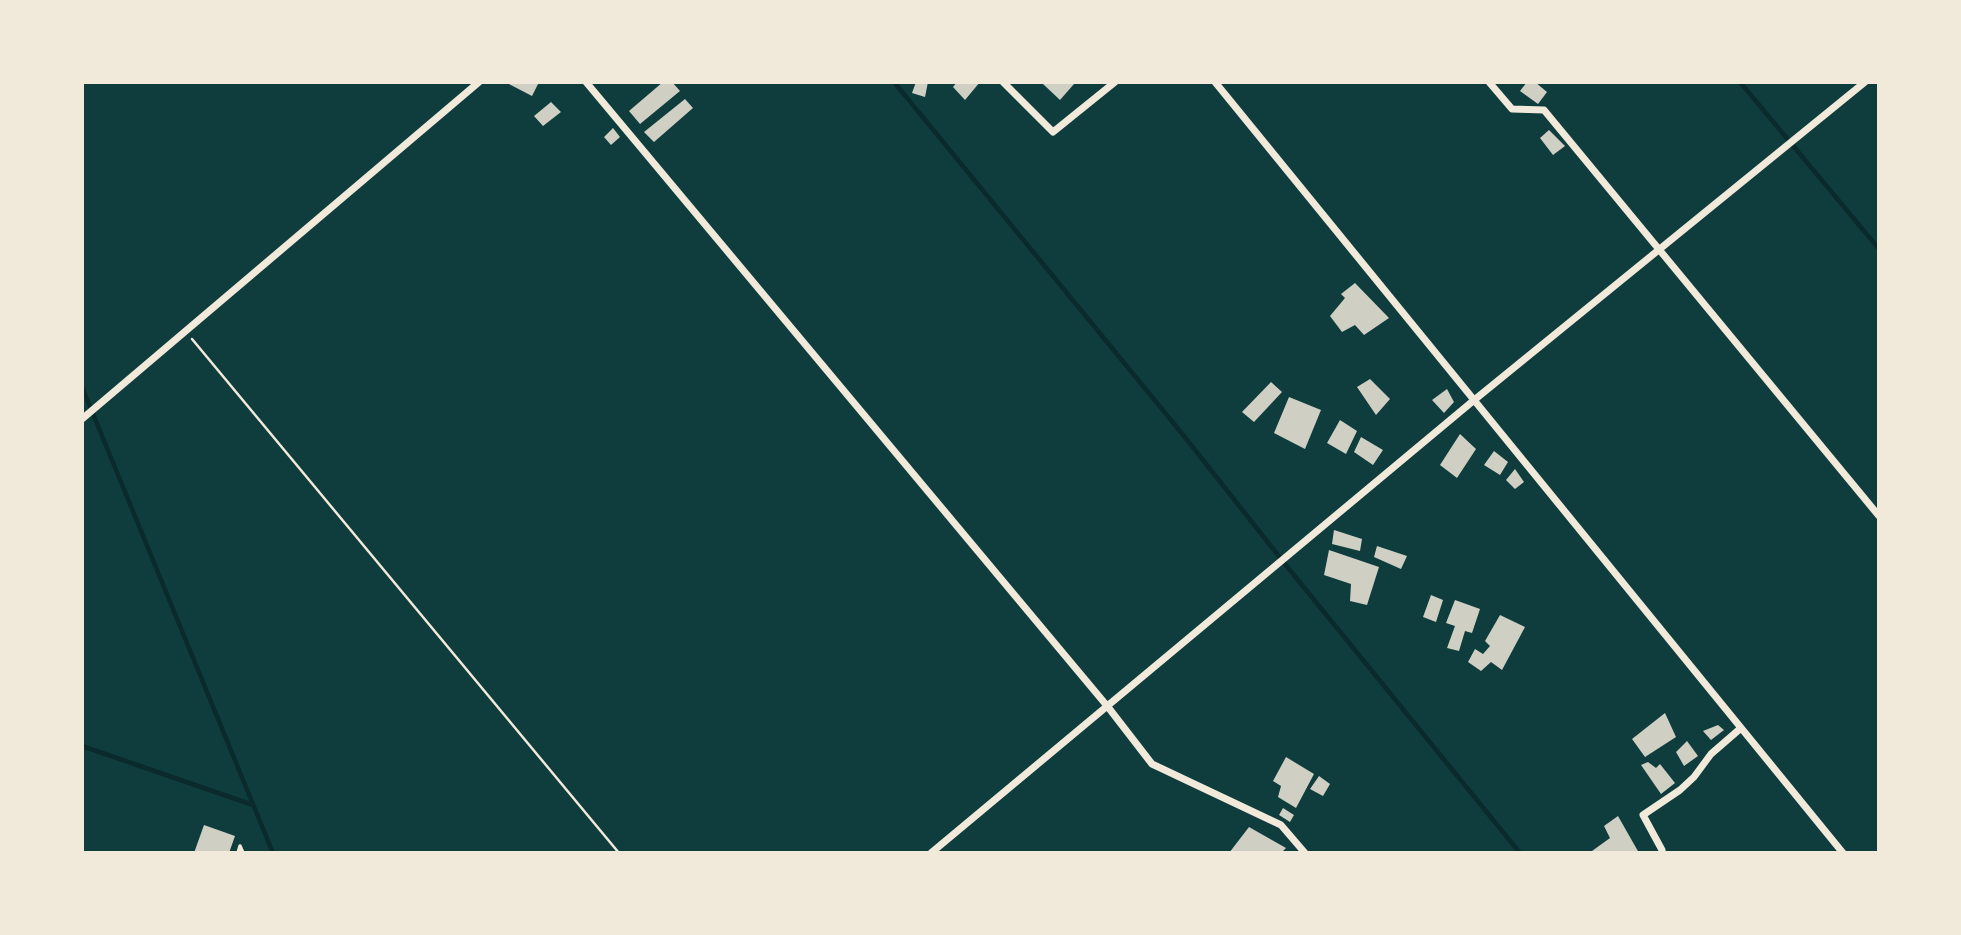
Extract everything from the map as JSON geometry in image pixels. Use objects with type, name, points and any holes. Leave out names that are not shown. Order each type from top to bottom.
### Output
[{"type":"street","points":[[82,419],[480,82]]},
{"type":"street","points":[[586,82],[1108,707],[1152,764],[1281,825],[1305,853]]},
{"type":"street","points":[[1003,82],[1053,132],[1115,82]]},
{"type":"street","points":[[1215,82],[1843,853]]},
{"type":"street","points":[[1489,82],[1512,109],[1544,110],[1879,516]]},
{"type":"street","points":[[932,853],[1474,401],[1865,82]]},
{"type":"street","points":[[1662,850],[1643,815],[1680,790],[1694,777],[1711,754],[1741,728]]},
{"type":"lane","points":[[238,853],[240,846],[243,853]]},
{"type":"path","points":[[186,331],[619,853]]},
{"type":"building","points":[[505,82],[539,82],[532,96]]},
{"type":"building","points":[[663,82],[672,82],[680,91],[640,124],[629,111]]},
{"type":"building","points":[[916,82],[928,82],[925,97],[912,93]]},
{"type":"building","points":[[957,82],[980,82],[965,100],[953,87]]},
{"type":"building","points":[[1527,82],[1535,82],[1547,92],[1538,104],[1520,91]]},
{"type":"building","points":[[1043,84],[1074,84],[1060,100]]},
{"type":"building","points":[[685,99],[693,108],[654,142],[644,132]]},
{"type":"building","points":[[551,102],[561,112],[543,126],[534,116]]},
{"type":"building","points":[[613,128],[620,137],[611,145],[604,137]]},
{"type":"building","points":[[1549,130],[1565,146],[1553,155],[1540,138]]},
{"type":"building","points":[[1355,283],[1389,318],[1364,335],[1355,325],[1342,332],[1330,316],[1345,298],[1341,294]]},
{"type":"building","points":[[1370,379],[1390,399],[1376,415],[1357,387]]},
{"type":"building","points":[[1271,382],[1282,392],[1254,422],[1242,412]]},
{"type":"building","points":[[1447,389],[1454,402],[1444,413],[1432,400]]},
{"type":"building","points":[[1289,397],[1321,410],[1305,449],[1274,433]]},
{"type":"building","points":[[1340,420],[1357,431],[1346,454],[1327,443]]},
{"type":"building","points":[[1460,434],[1476,449],[1457,478],[1440,465]]},
{"type":"building","points":[[1361,437],[1383,450],[1373,465],[1354,452]]},
{"type":"building","points":[[1494,451],[1508,462],[1500,475],[1484,465]]},
{"type":"building","points":[[1515,469],[1524,482],[1515,489],[1506,480]]},
{"type":"building","points":[[1334,530],[1362,539],[1360,551],[1332,544]]},
{"type":"building","points":[[1377,546],[1407,556],[1401,569],[1374,557]]},
{"type":"building","points":[[1329,550],[1379,567],[1367,605],[1350,601],[1351,584],[1324,575]]},
{"type":"building","points":[[1431,595],[1443,600],[1436,622],[1423,617]]},
{"type":"building","points":[[1455,600],[1480,609],[1472,633],[1465,631],[1459,651],[1447,648],[1455,626],[1446,623]]},
{"type":"building","points":[[1500,615],[1525,627],[1502,670],[1491,662],[1481,671],[1468,662],[1475,649],[1483,654],[1490,646],[1485,641]]},
{"type":"building","points":[[1665,713],[1676,737],[1645,757],[1632,739]]},
{"type":"building","points":[[1718,725],[1724,730],[1711,740],[1703,731]]},
{"type":"building","points":[[1687,741],[1698,756],[1684,766],[1676,752]]},
{"type":"building","points":[[1286,757],[1314,774],[1296,808],[1278,797],[1281,786],[1273,781]]},
{"type":"building","points":[[1648,762],[1656,768],[1660,764],[1675,783],[1661,794],[1641,765]]},
{"type":"building","points":[[1319,776],[1330,784],[1323,796],[1310,789]]},
{"type":"building","points":[[1283,808],[1294,815],[1290,822],[1279,815]]},
{"type":"building","points":[[1618,816],[1639,853],[1593,853],[1592,851],[1610,838],[1604,826]]},
{"type":"building","points":[[204,825],[235,836],[229,853],[194,853]]},
{"type":"building","points":[[1249,827],[1286,848],[1281,853],[1229,853]]},
{"type":"waterway","points":[[894,82],[1520,853]]},
{"type":"waterway","points":[[1740,82],[1879,249]]},
{"type":"waterway","points":[[82,387],[273,853]]},
{"type":"waterway","points":[[82,746],[253,805]]}]
